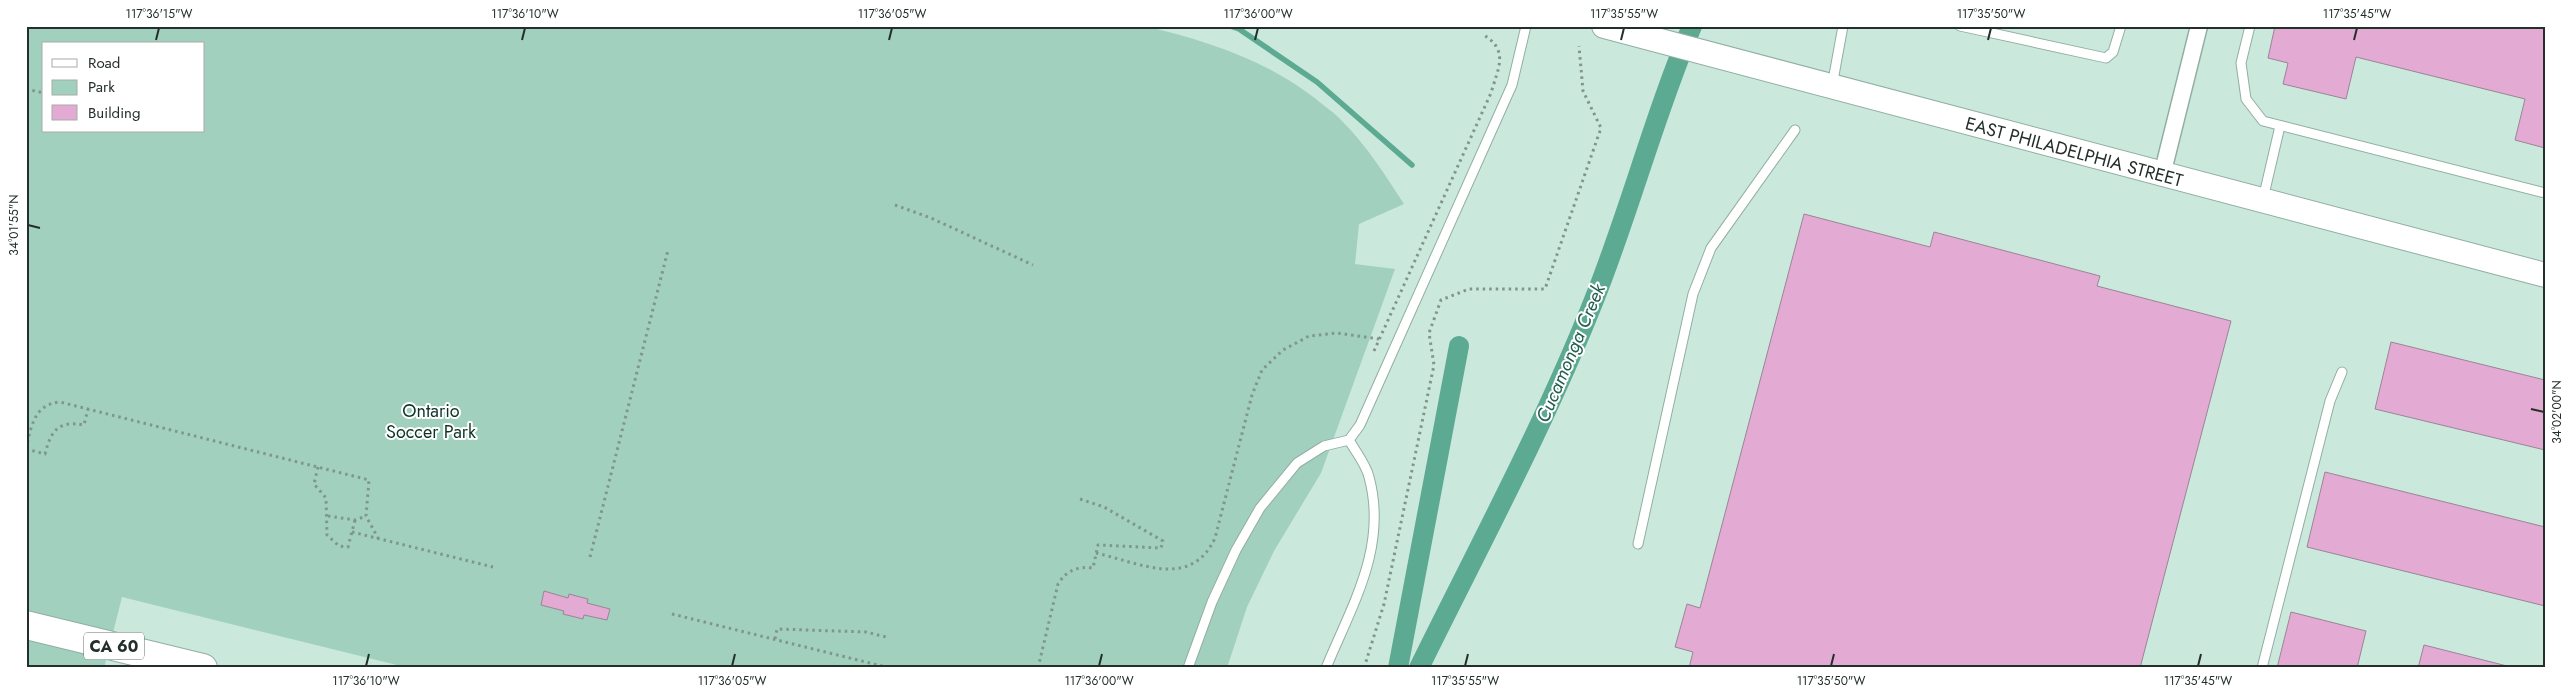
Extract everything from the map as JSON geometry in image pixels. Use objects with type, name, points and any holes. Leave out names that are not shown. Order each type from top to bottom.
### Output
[{"type":"highway","name":"CA 60","points":[[26,625],[203,668]]},
{"type":"street","name":"EAST PHILADELPHIA STREET","points":[[1604,26],[2262,202],[2545,275]]},
{"type":"street","points":[[2162,175],[2198,26]]},
{"type":"lane","points":[[1188,668],[1212,602],[1236,550],[1260,508],[1297,464],[1324,446],[1349,440],[1368,409],[1512,85],[1526,26]]},
{"type":"lane","points":[[1832,87],[1843,26]]},
{"type":"lane","points":[[1960,26],[2106,58],[2113,52],[2121,26]]},
{"type":"lane","points":[[2250,26],[2241,62],[2246,99],[2263,122],[2545,193]]},
{"type":"lane","points":[[2262,202],[2280,126]]},
{"type":"lane","points":[[1638,544],[1693,294],[1710,248],[1795,130]]},
{"type":"lane","points":[[2262,668],[2330,401],[2342,372]]},
{"type":"lane","points":[[1326,668],[1369,565],[1375,537],[1375,507],[1369,475],[1349,440]]},
{"type":"path","points":[[1374,351],[1491,93],[1501,58],[1498,48],[1482,34]]},
{"type":"path","points":[[1364,668],[1384,604],[1434,366],[1429,333],[1442,300],[1469,289],[1545,289],[1601,128],[1583,91],[1579,46]]},
{"type":"path","points":[[26,89],[42,93]]},
{"type":"path","points":[[895,205],[931,218],[1033,265]]},
{"type":"path","points":[[590,558],[668,250]]},
{"type":"path","points":[[1096,552],[1171,571],[1194,563],[1208,553],[1216,538],[1252,395],[1262,370],[1283,350],[1309,336],[1337,333],[1379,339]]},
{"type":"path","points":[[88,409],[84,425],[66,424],[57,428],[49,437],[45,454],[26,449],[34,419],[45,406],[60,402],[88,409],[318,467],[370,480],[366,516],[378,538]]},
{"type":"path","points":[[318,467],[314,484],[326,498],[328,516],[325,527],[327,535],[333,542],[348,547],[355,520]]},
{"type":"path","points":[[1038,668],[1058,584],[1070,570],[1083,567],[1093,568],[1098,545],[1162,548],[1163,541],[1104,507],[1077,498]]},
{"type":"path","points":[[328,516],[355,520],[366,516]]},
{"type":"path","points":[[352,532],[493,567]]},
{"type":"path","points":[[672,614],[890,668]]},
{"type":"path","points":[[775,638],[778,629],[866,632],[886,637]]},
{"type":"green space","name":"Ontario Soccer Park","points":[[26,26],[1145,26],[1191,38],[1234,53],[1255,62],[1296,85],[1333,112],[1360,140],[1404,204],[1359,224],[1355,264],[1395,269],[1321,473],[1274,551],[1247,607],[1227,668],[409,668],[122,597],[104,668],[26,668]]},
{"type":"building","points":[[2275,26],[2545,26],[2545,148],[2515,140],[2525,99],[2356,57],[2346,99],[2283,84],[2288,63],[2268,58]]},
{"type":"building","points":[[1804,214],[1930,247],[1934,232],[2100,276],[2097,286],[2231,321],[2140,668],[1689,668],[1693,652],[1675,647],[1687,604],[1700,608]]},
{"type":"building","points":[[2391,342],[2545,380],[2545,450],[2375,409]]},
{"type":"building","points":[[2325,472],[2545,527],[2545,606],[2307,547]]},
{"type":"building","points":[[544,591],[568,598],[569,594],[588,599],[587,603],[610,609],[607,620],[584,615],[583,619],[563,614],[564,611],[541,605]]},
{"type":"building","points":[[2291,612],[2366,631],[2357,668],[2277,668]]},
{"type":"building","points":[[2424,645],[2515,668],[2418,668]]},
{"type":"waterway","points":[[1230,26],[1239,29],[1317,82],[1412,165]]},
{"type":"waterway","name":"Cucamonga Creek","points":[[1419,668],[1510,486],[1575,347],[1607,266],[1678,60],[1692,26]]},
{"type":"waterway","name":"Cucamonga Creek","points":[[1398,668],[1459,346]]}]
